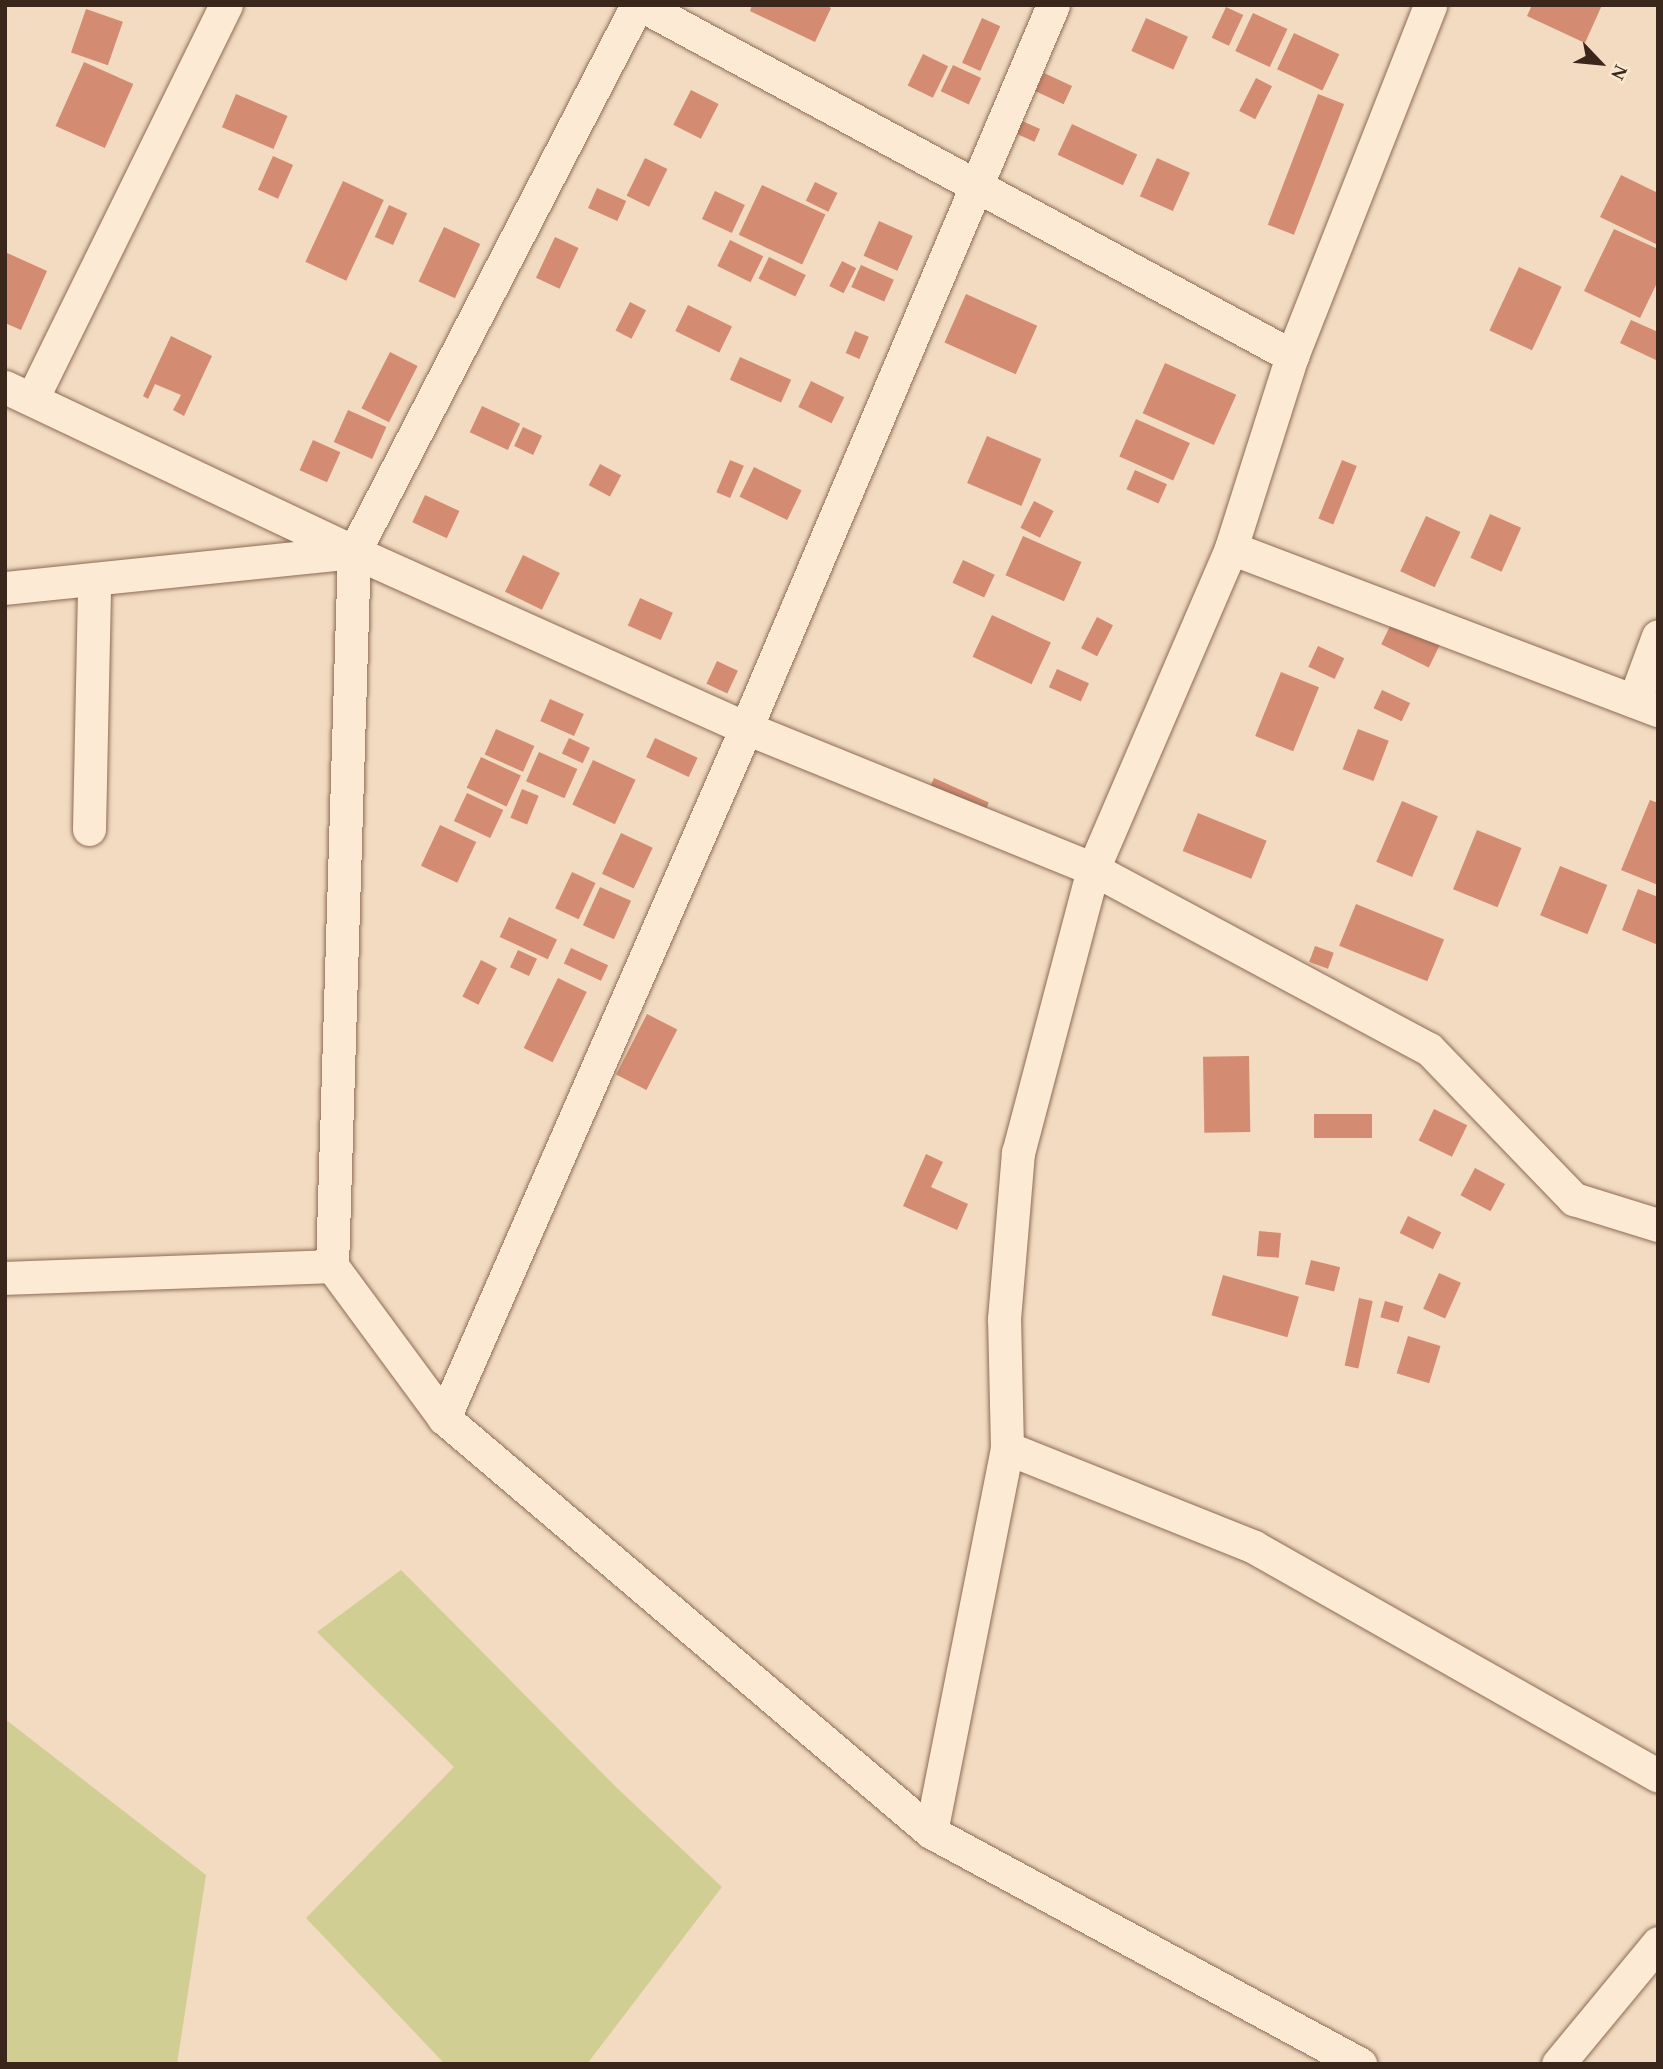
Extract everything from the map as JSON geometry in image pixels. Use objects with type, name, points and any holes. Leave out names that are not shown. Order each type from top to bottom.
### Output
[{"type":"street","points":[[226,5],[18,393],[354,552],[746,728],[1093,869],[1429,1049],[1574,1199],[1658,1225]]},
{"type":"street","points":[[1292,356],[639,5],[354,552],[332,1266],[444,1418],[931,1832],[1360,2064]]},
{"type":"street","points":[[444,1418],[746,728],[974,185],[1053,5]]},
{"type":"street","points":[[931,1832],[1007,1448],[1004,1320],[1018,1153],[1093,869],[1231,548],[1292,356],[1430,5]]},
{"type":"street","points":[[1231,548],[1646,706],[1658,636]]},
{"type":"street","points":[[5,588],[94,581],[354,552]]},
{"type":"street","points":[[89,829],[94,581]]},
{"type":"street","points":[[5,1278],[332,1266]]},
{"type":"street","points":[[1007,1448],[1254,1547],[1658,1776]]},
{"type":"street","points":[[1558,2064],[1658,1942]]},
{"type":"shaded area","points":[[401,1570],[617,1788],[722,1887],[587,2064],[440,2064],[442,2061],[306,1918],[454,1767],[317,1632]]},
{"type":"shaded area","points":[[5,1719],[206,1875],[177,2064],[5,2064]]},
{"type":"building","points":[[752,5],[825,5],[831,8],[815,42],[750,11]]},
{"type":"building","points":[[1532,5],[1602,5],[1585,43],[1527,16]]},
{"type":"building","points":[[1226,7],[1243,15],[1229,46],[1212,38]]},
{"type":"building","points":[[86,9],[123,22],[108,65],[71,52]]},
{"type":"building","points":[[1253,13],[1287,29],[1270,67],[1235,51]]},
{"type":"building","points":[[982,18],[1000,26],[980,71],[962,63]]},
{"type":"building","points":[[1146,18],[1188,37],[1173,70],[1131,51]]},
{"type":"building","points":[[1294,33],[1339,54],[1322,90],[1277,69]]},
{"type":"building","points":[[923,54],[948,66],[933,98],[908,85]]},
{"type":"building","points":[[84,62],[133,84],[105,148],[56,126]]},
{"type":"building","points":[[953,65],[981,78],[969,104],[941,91]]},
{"type":"building","points":[[1044,73],[1072,86],[1064,104],[1036,91]]},
{"type":"building","points":[[1256,78],[1272,86],[1255,119],[1239,111]]},
{"type":"building","points":[[691,90],[719,104],[701,139],[673,125]]},
{"type":"building","points":[[236,94],[288,116],[273,149],[222,127]]},
{"type":"building","points":[[1318,94],[1344,104],[1294,235],[1268,225]]},
{"type":"building","points":[[1020,120],[1040,129],[1034,142],[1014,133]]},
{"type":"building","points":[[1072,124],[1137,154],[1123,185],[1058,155]]},
{"type":"building","points":[[273,156],[293,165],[278,199],[258,190]]},
{"type":"building","points":[[645,158],[667,169],[649,207],[627,196]]},
{"type":"building","points":[[1157,158],[1190,173],[1173,211],[1140,196]]},
{"type":"building","points":[[1621,175],[1658,193],[1658,245],[1600,217]]},
{"type":"building","points":[[343,181],[384,200],[346,281],[305,262]]},
{"type":"building","points":[[815,182],[837,193],[828,212],[806,201]]},
{"type":"building","points":[[762,185],[825,215],[802,264],[739,235]]},
{"type":"building","points":[[597,188],[626,201],[617,221],[588,208]]},
{"type":"building","points":[[715,191],[745,205],[732,233],[702,219]]},
{"type":"building","points":[[389,205],[407,213],[393,245],[375,237]]},
{"type":"building","points":[[879,221],[913,236],[897,271],[864,256]]},
{"type":"building","points":[[444,227],[480,244],[455,298],[419,281]]},
{"type":"building","points":[[1614,229],[1658,249],[1658,281],[1640,318],[1584,291]]},
{"type":"building","points":[[555,237],[579,248],[560,289],[536,278]]},
{"type":"building","points":[[730,240],[763,256],[751,282],[717,266]]},
{"type":"building","points":[[5,252],[47,271],[21,330],[5,323]]},
{"type":"building","points":[[769,257],[806,275],[795,297],[758,279]]},
{"type":"building","points":[[842,261],[856,268],[844,293],[829,286]]},
{"type":"building","points":[[861,265],[894,280],[884,302],[851,287]]},
{"type":"building","points":[[1519,267],[1562,287],[1532,350],[1489,330]]},
{"type":"building","points":[[966,294],[1037,326],[1016,374],[944,342]]},
{"type":"building","points":[[630,302],[646,310],[632,339],[615,331]]},
{"type":"building","points":[[688,305],[732,326],[719,353],[675,331]]},
{"type":"building","points":[[1631,320],[1658,332],[1658,361],[1620,343]]},
{"type":"building","points":[[855,331],[869,337],[859,359],[846,353]]},
{"type":"building","points":[[171,336],[212,356],[184,416],[173,410],[181,395],[155,384],[148,399],[143,396]]},
{"type":"building","points":[[390,352],[418,366],[389,422],[361,408]]},
{"type":"building","points":[[740,357],[791,380],[781,403],[730,380]]},
{"type":"building","points":[[1165,363],[1236,395],[1214,445],[1143,413]]},
{"type":"building","points":[[811,381],[844,397],[832,423],[798,407]]},
{"type":"building","points":[[482,406],[520,424],[508,450],[470,432]]},
{"type":"building","points":[[348,410],[386,427],[372,459],[334,442]]},
{"type":"building","points":[[1136,419],[1190,443],[1173,480],[1119,456]]},
{"type":"building","points":[[523,427],[542,436],[533,455],[514,446]]},
{"type":"building","points":[[987,436],[1041,459],[1021,506],[967,483]]},
{"type":"building","points":[[313,440],[340,452],[327,482],[300,470]]},
{"type":"building","points":[[730,460],[744,466],[730,498],[716,492]]},
{"type":"building","points":[[1342,460],[1357,466],[1333,524],[1318,518]]},
{"type":"building","points":[[600,464],[621,475],[610,496],[589,485]]},
{"type":"building","points":[[754,467],[802,490],[787,520],[740,497]]},
{"type":"building","points":[[1135,470],[1167,484],[1158,503],[1126,489]]},
{"type":"building","points":[[425,495],[459,511],[447,538],[412,522]]},
{"type":"building","points":[[1034,501],[1054,511],[1040,538],[1020,528]]},
{"type":"building","points":[[1490,514],[1521,528],[1502,572],[1470,558]]},
{"type":"building","points":[[1426,516],[1460,532],[1435,587],[1400,571]]},
{"type":"building","points":[[1023,536],[1081,562],[1064,601],[1006,575]]},
{"type":"building","points":[[523,555],[560,573],[542,610],[505,592]]},
{"type":"building","points":[[963,560],[995,575],[984,597],[952,583]]},
{"type":"building","points":[[640,598],[673,613],[661,640],[628,625]]},
{"type":"building","points":[[992,615],[1051,642],[1031,684],[973,657]]},
{"type":"building","points":[[1097,617],[1113,625],[1097,656],[1081,648]]},
{"type":"building","points":[[1393,620],[1441,643],[1429,668],[1381,644]]},
{"type":"building","points":[[1318,646],[1344,658],[1335,679],[1308,667]]},
{"type":"building","points":[[717,661],[738,671],[727,693],[706,684]]},
{"type":"building","points":[[1057,669],[1089,683],[1081,702],[1049,687]]},
{"type":"building","points":[[1281,672],[1319,687],[1293,751],[1255,736]]},
{"type":"building","points":[[1382,690],[1410,703],[1402,721],[1374,708]]},
{"type":"building","points":[[550,699],[584,714],[574,736],[540,721]]},
{"type":"building","points":[[496,729],[534,746],[523,772],[485,755]]},
{"type":"building","points":[[1358,729],[1389,741],[1373,781],[1343,769]]},
{"type":"building","points":[[569,738],[590,748],[583,763],[562,753]]},
{"type":"building","points":[[655,738],[698,758],[689,777],[646,757]]},
{"type":"building","points":[[539,752],[577,769],[564,798],[526,781]]},
{"type":"building","points":[[481,757],[521,776],[507,806],[467,788]]},
{"type":"building","points":[[593,760],[636,780],[615,824],[572,804]]},
{"type":"building","points":[[934,778],[989,802],[982,818],[927,794]]},
{"type":"building","points":[[522,789],[539,796],[527,824],[510,818]]},
{"type":"building","points":[[467,793],[503,810],[490,838],[454,821]]},
{"type":"building","points":[[1650,800],[1658,803],[1658,885],[1621,870]]},
{"type":"building","points":[[1402,801],[1438,816],[1412,877],[1376,862]]},
{"type":"building","points":[[1198,813],[1267,841],[1251,879],[1183,851]]},
{"type":"building","points":[[440,825],[476,842],[457,883],[421,866]]},
{"type":"building","points":[[1477,830],[1522,848],[1498,907],[1453,889]]},
{"type":"building","points":[[621,833],[653,848],[634,889],[602,874]]},
{"type":"building","points":[[1560,866],[1607,885],[1587,934],[1540,915]]},
{"type":"building","points":[[572,872],[596,883],[579,919],[555,908]]},
{"type":"building","points":[[600,887],[631,901],[614,939],[583,925]]},
{"type":"building","points":[[1638,889],[1658,897],[1658,945],[1622,930]]},
{"type":"building","points":[[1356,904],[1444,940],[1427,981],[1339,946]]},
{"type":"building","points":[[509,917],[557,939],[548,959],[500,937]]},
{"type":"building","points":[[1315,946],[1334,953],[1328,969],[1309,962]]},
{"type":"building","points":[[571,948],[608,965],[601,981],[564,963]]},
{"type":"building","points":[[518,950],[537,959],[529,976],[510,967]]},
{"type":"building","points":[[481,960],[497,968],[478,1005],[462,997]]},
{"type":"building","points":[[558,978],[587,992],[553,1062],[524,1048]]},
{"type":"building","points":[[647,1014],[677,1029],[646,1090],[616,1075]]},
{"type":"building","points":[[1249,1056],[1250,1132],[1204,1133],[1203,1057]]},
{"type":"building","points":[[1434,1109],[1467,1125],[1452,1157],[1419,1140]]},
{"type":"building","points":[[1314,1114],[1372,1114],[1372,1138],[1314,1138]]},
{"type":"building","points":[[926,1154],[943,1162],[931,1187],[968,1204],[957,1230],[903,1206]]},
{"type":"building","points":[[1475,1168],[1505,1184],[1490,1211],[1460,1195]]},
{"type":"building","points":[[1408,1216],[1441,1232],[1433,1249],[1400,1233]]},
{"type":"building","points":[[1259,1231],[1281,1233],[1279,1258],[1257,1256]]},
{"type":"building","points":[[1311,1260],[1340,1267],[1334,1292],[1305,1284]]},
{"type":"building","points":[[1439,1273],[1461,1283],[1445,1318],[1423,1309]]},
{"type":"building","points":[[1223,1275],[1299,1297],[1287,1337],[1211,1315]]},
{"type":"building","points":[[1359,1298],[1373,1301],[1358,1368],[1345,1365]]},
{"type":"building","points":[[1385,1301],[1403,1306],[1399,1323],[1380,1317]]},
{"type":"building","points":[[1408,1336],[1441,1346],[1429,1383],[1397,1373]]}]
